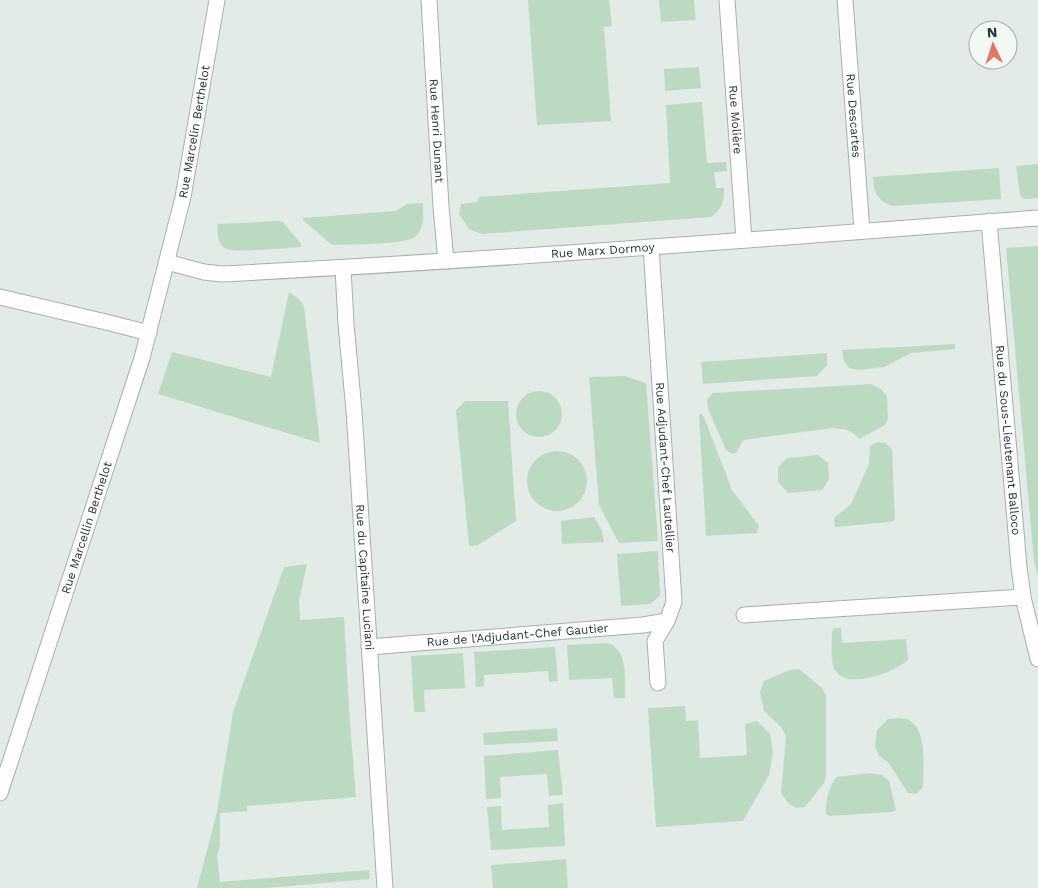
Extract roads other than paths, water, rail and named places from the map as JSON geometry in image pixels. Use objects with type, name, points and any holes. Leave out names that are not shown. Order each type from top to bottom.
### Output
[{"type":"street","name":"Rue Marcelin Berthelot","points":[[167,262],[183,197],[217,0]]},
{"type":"street","name":"Rue Henri Dunant","points":[[429,0],[446,261]]},
{"type":"street","name":"Rue Molière","points":[[727,0],[744,240]]},
{"type":"street","name":"Rue Descartes","points":[[845,0],[862,231]]},
{"type":"street","name":"Rue Marx Dormoy","points":[[167,262],[204,272],[222,274],[343,268],[1038,218]]},
{"type":"street","name":"Rue du Sous-Lieutenant Balloco","points":[[989,221],[1018,558],[1023,597],[1038,659]]},
{"type":"street","name":"Rue Adjudant-Chef Lautellier","points":[[651,247],[674,602],[666,621],[654,641],[658,683]]},
{"type":"street","name":"Rue Marcellin Berthelot","points":[[0,792],[142,358],[167,262]]},
{"type":"street","name":"Rue du Capitaine Luciani","points":[[343,268],[385,888]]},
{"type":"street","points":[[0,297],[149,333]]},
{"type":"street","points":[[744,615],[1023,597]]},
{"type":"street","name":"Rue de l'Adjudant-Chef Gautier","points":[[368,646],[643,625],[666,621]]}]
